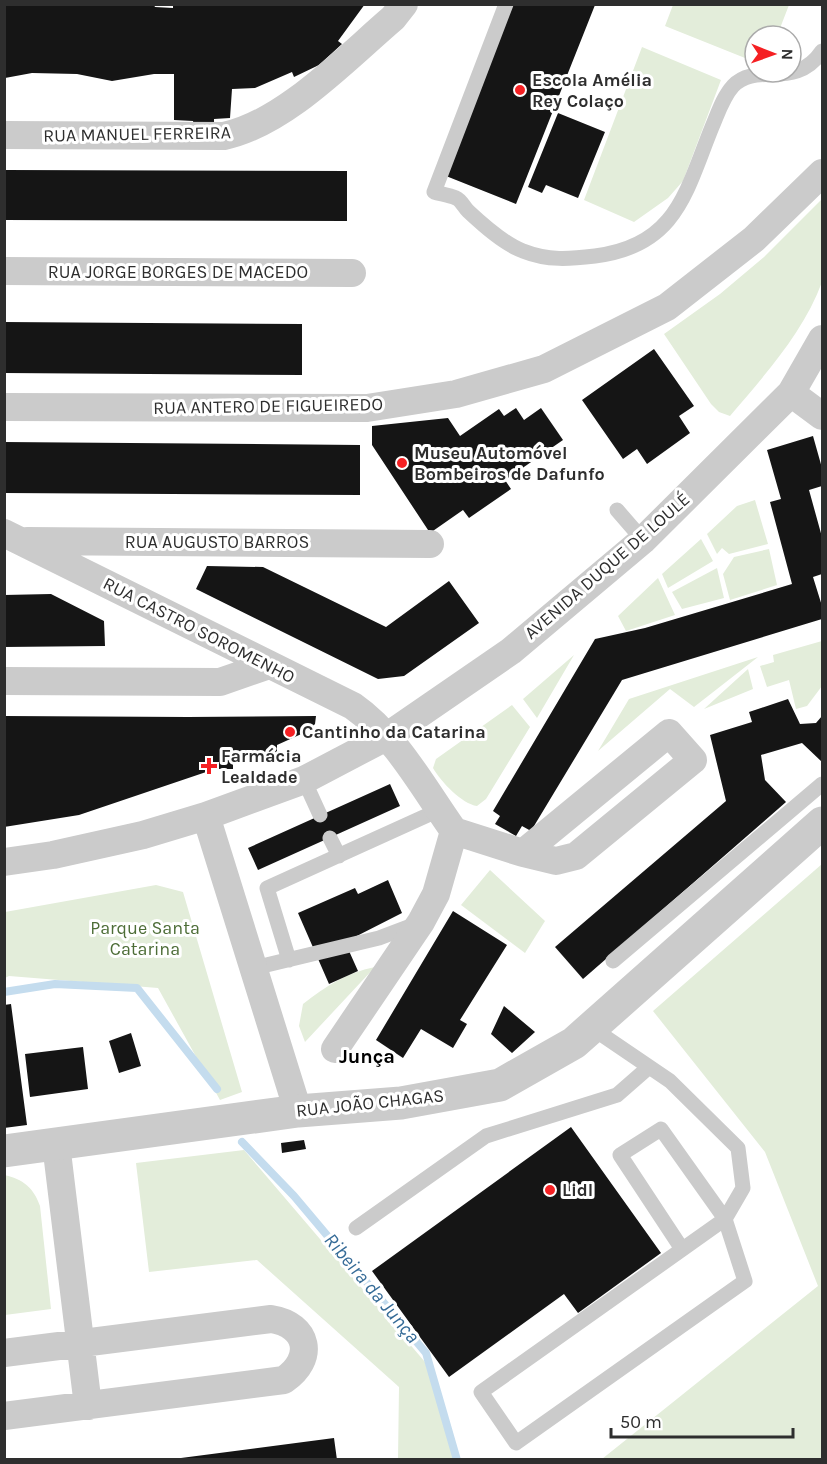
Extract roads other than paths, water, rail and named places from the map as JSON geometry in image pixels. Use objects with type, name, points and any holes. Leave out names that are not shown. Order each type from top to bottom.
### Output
[{"type":"street","name":"RUA MANUEL FERREIRA","points":[[4,135],[224,136],[241,132],[256,127],[291,104],[393,18],[404,4]]},
{"type":"street","name":"RUA ANTERO DE FIGUEIREDO","points":[[4,407],[367,408],[456,394],[544,369],[667,307],[754,239],[822,173]]},
{"type":"street","name":"RUA JORGE BORGES DE MACEDO","points":[[4,271],[352,273]]},
{"type":"street","name":"AVENIDA DUQUE DE LOULÉ","points":[[4,862],[53,855],[143,835],[206,816],[304,780],[386,737],[511,651],[643,540],[791,393],[822,339]]},
{"type":"street","points":[[791,393],[822,416]]},
{"type":"street","name":"RUA AUGUSTO BARROS","points":[[10,538],[430,544]]},
{"type":"street","name":"RUA CASTRO SOROMENHO","points":[[10,538],[353,706],[367,715],[386,737]]},
{"type":"street","points":[[4,681],[220,682],[269,665]]},
{"type":"street","points":[[386,737],[447,821],[523,853],[556,861],[576,856],[693,760],[669,733],[523,853]]},
{"type":"street","points":[[206,816],[298,1110]]},
{"type":"street","points":[[335,1049],[421,922],[436,894],[447,821]]},
{"type":"street","name":"RUA JOÃO CHAGAS","points":[[4,1150],[298,1110],[401,1103],[500,1084],[574,1043],[822,823]]},
{"type":"street","points":[[56,1144],[88,1406]]},
{"type":"street","points":[[4,1353],[271,1319],[287,1322],[296,1329],[303,1342],[304,1359],[296,1372],[284,1380],[4,1416]]},
{"type":"lane","points":[[506,4],[434,192],[458,199],[469,212],[509,244],[543,257],[564,259],[609,254],[648,239],[679,209],[723,102],[734,86],[756,75],[792,74],[816,61],[822,51]]},
{"type":"lane","points":[[617,510],[643,540]]},
{"type":"lane","points":[[304,780],[320,815]]},
{"type":"lane","points":[[614,961],[822,786]]},
{"type":"lane","points":[[289,960],[267,888],[339,856],[447,821]]},
{"type":"lane","points":[[330,838],[339,856]]},
{"type":"lane","points":[[254,968],[379,938],[421,922]]},
{"type":"lane","points":[[592,1028],[670,1081],[738,1148],[742,1188],[725,1219],[482,1392],[516,1443],[745,1281],[725,1219],[661,1129],[620,1155],[682,1249]]},
{"type":"lane","points":[[356,1228],[486,1136],[617,1095],[649,1067]]},
{"type":"waterway","name":"Ribeira da Junça","points":[[4,992],[55,984],[137,988],[217,1089]]},
{"type":"waterway","name":"Ribeira da Junça","points":[[242,1142],[294,1196],[426,1353],[457,1460]]},
{"type":"place","name":"Escola Amélia Rey Colaço","points":[[520,90]]},
{"type":"place","name":"Museu Automóvel Bombeiros de Dafunfo","points":[[402,463]]},
{"type":"place","name":"Cantinho da Catarina","points":[[290,732]]},
{"type":"place","name":"Farmácia Lealdade","points":[[209,766]]},
{"type":"place","name":"Lidl","points":[[550,1190]]},
{"type":"district","name":"Junça","points":[[367,1056]]},
{"type":"park label","name":"Parque Santa Catarina","points":[[145,938]]}]
